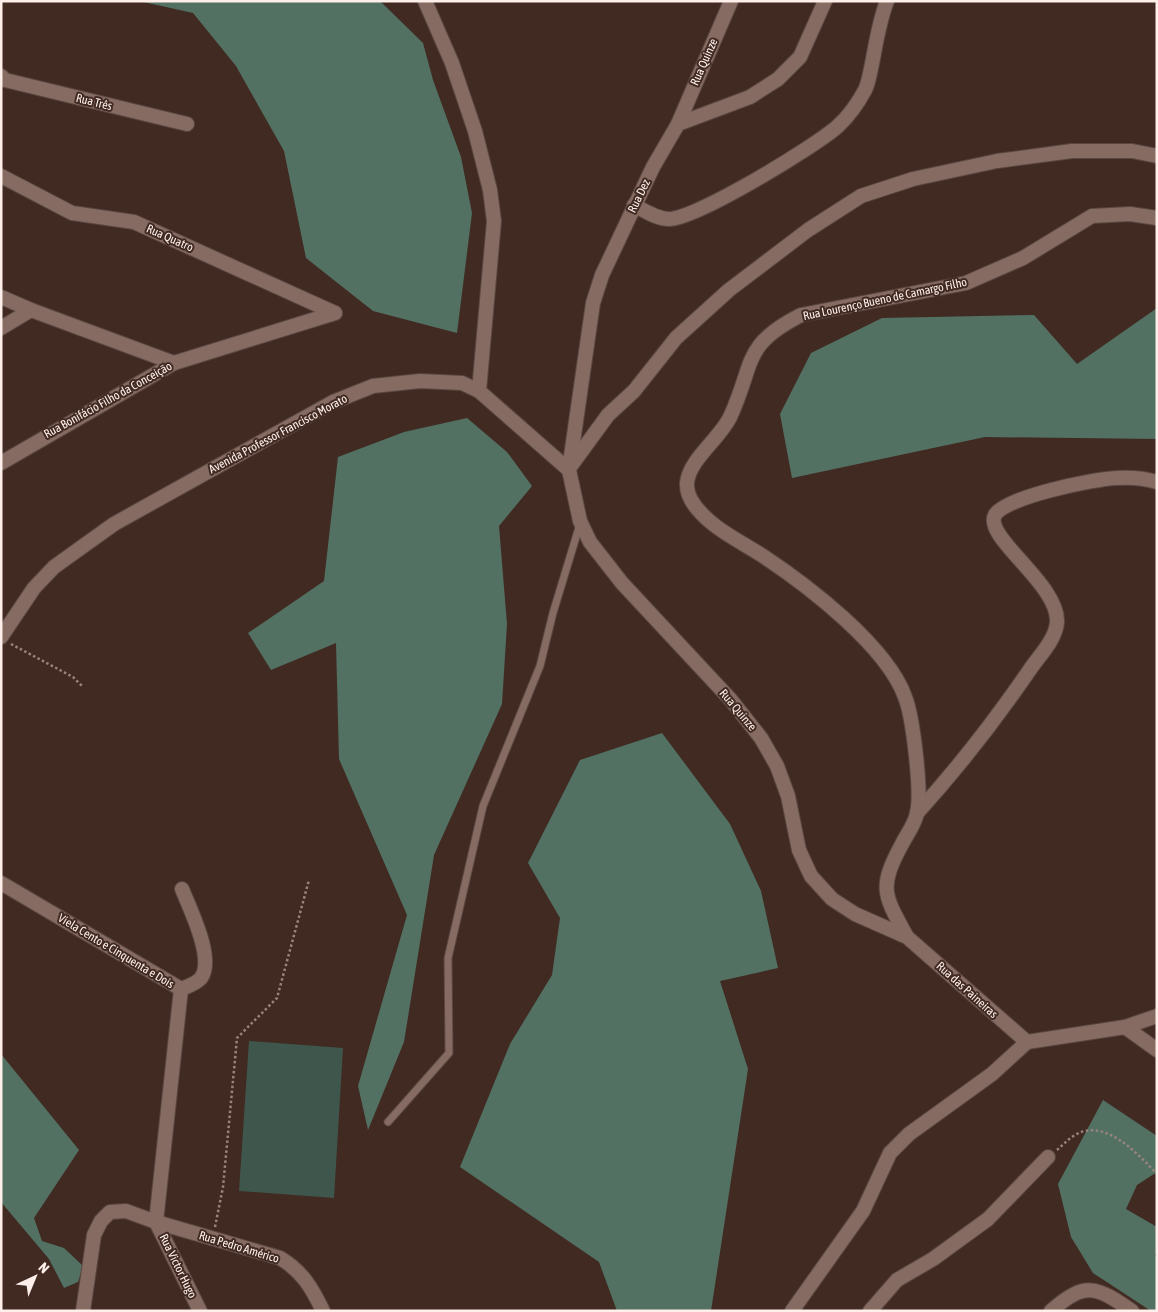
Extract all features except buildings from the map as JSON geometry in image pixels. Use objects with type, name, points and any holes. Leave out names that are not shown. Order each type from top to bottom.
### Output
[{"type":"street","points":[[425,1],[452,63],[475,131],[490,190],[494,221],[479,391]]},
{"type":"street","name":"Rua Quinze","points":[[678,124],[731,1]]},
{"type":"street","points":[[678,124],[750,97],[778,79],[800,57],[825,1]]},
{"type":"street","points":[[634,206],[658,217],[670,219],[684,216],[706,207],[798,154],[838,126],[852,110],[867,87],[881,17],[887,1]]},
{"type":"street","name":"Rua Três","points":[[1,76],[5,80],[188,124]]},
{"type":"street","name":"Rua Dez","points":[[568,470],[592,303],[602,275],[634,206],[678,124]]},
{"type":"street","points":[[568,470],[608,415],[634,391],[676,338],[729,290],[808,230],[862,196],[913,179],[997,161],[1072,151],[1132,152],[1157,156]]},
{"type":"street","name":"Rua Quatro","points":[[1,176],[72,213],[134,222],[335,313]]},
{"type":"street","name":"Rua Lourenço Bueno de Camargo Filho","points":[[908,936],[889,905],[885,888],[888,869],[917,813],[919,797],[911,723],[905,696],[888,667],[843,616],[776,565],[702,515],[690,499],[687,484],[692,469],[729,421],[751,358],[763,339],[778,327],[801,315],[966,283],[1023,258],[1092,216],[1130,214],[1157,218]]},
{"type":"street","points":[[1,297],[174,363]]},
{"type":"street","points":[[1,328],[31,310]]},
{"type":"street","name":"Rua Bonifácio Filho da Conceição","points":[[1,463],[174,363],[335,313]]},
{"type":"street","name":"Avenida Professor Francisco Morato","points":[[5,640],[34,588],[54,567],[114,524],[334,402],[373,386],[420,381],[462,383],[479,391],[568,470]]},
{"type":"street","name":"Rua Quinze","points":[[568,470],[580,521],[590,542],[622,583],[731,700],[760,738],[777,766],[788,796],[799,850],[811,876],[832,899],[854,914],[908,936]]},
{"type":"street","points":[[917,813],[952,775],[998,716],[1051,639],[1057,622],[1053,603],[1043,584],[1002,539],[993,525],[995,515],[1004,505],[1023,497],[1114,478],[1146,479],[1157,482]]},
{"type":"street","name":"Viela Cento e Cinquenta e Dois","points":[[1,883],[181,989],[195,983],[202,977],[206,966],[205,952],[182,889]]},
{"type":"street","name":"Rua das Paineiras","points":[[908,936],[1027,1042]]},
{"type":"street","points":[[156,1222],[181,989]]},
{"type":"street","points":[[792,1311],[863,1211],[879,1173],[890,1153],[909,1134],[992,1074],[1027,1042],[1125,1027],[1157,1016]]},
{"type":"street","points":[[1125,1027],[1157,1050]]},
{"type":"street","points":[[870,1311],[897,1280],[933,1259],[988,1219],[1048,1156]]},
{"type":"street","name":"Rua Pedro Américo","points":[[84,1311],[94,1234],[101,1220],[110,1212],[126,1211],[156,1222],[280,1258],[295,1266],[312,1288],[323,1311]]},
{"type":"street","name":"Rua Victor Hugo","points":[[156,1222],[200,1311]]},
{"type":"street","points":[[1052,1311],[1068,1296],[1085,1289],[1099,1291],[1132,1311]]},
{"type":"lane","points":[[388,1122],[449,1053],[448,958],[483,806],[540,666],[580,521]]},
{"type":"path","points":[[5,640],[73,677],[82,687]]},
{"type":"path","points":[[213,1238],[224,1187],[237,1038],[277,998],[310,880]]},
{"type":"path","points":[[1048,1156],[1076,1134],[1094,1131],[1110,1135],[1124,1143],[1157,1174]]},
{"type":"green space","points":[[139,1],[380,1],[423,43],[433,80],[461,157],[472,213],[457,333],[373,311],[306,258],[284,151],[236,66],[193,13]]},
{"type":"green space","points":[[1157,308],[1157,439],[985,437],[792,478],[780,414],[811,353],[882,318],[1034,315],[1077,364]]},
{"type":"green space","points":[[467,418],[507,452],[532,486],[499,526],[507,624],[502,704],[434,855],[404,1042],[368,1130],[358,1086],[407,915],[339,759],[336,643],[271,670],[248,633],[324,581],[338,457],[404,432]]},
{"type":"green space","points":[[662,733],[730,824],[761,891],[778,968],[720,981],[748,1069],[711,1311],[617,1311],[599,1262],[460,1167],[510,1044],[552,975],[560,918],[528,863],[580,760]]},
{"type":"green space","points":[[249,1041],[343,1048],[334,1198],[239,1191]]},
{"type":"green space","points":[[1,1054],[79,1150],[34,1218],[42,1241],[64,1248],[83,1266],[78,1282],[64,1288],[49,1259],[1,1202]]},
{"type":"green space","points":[[1103,1100],[1157,1136],[1157,1172],[1137,1185],[1126,1209],[1157,1227],[1157,1253],[1155,1255],[1157,1258],[1157,1311],[1151,1311],[1093,1273],[1071,1237],[1058,1184]]}]
